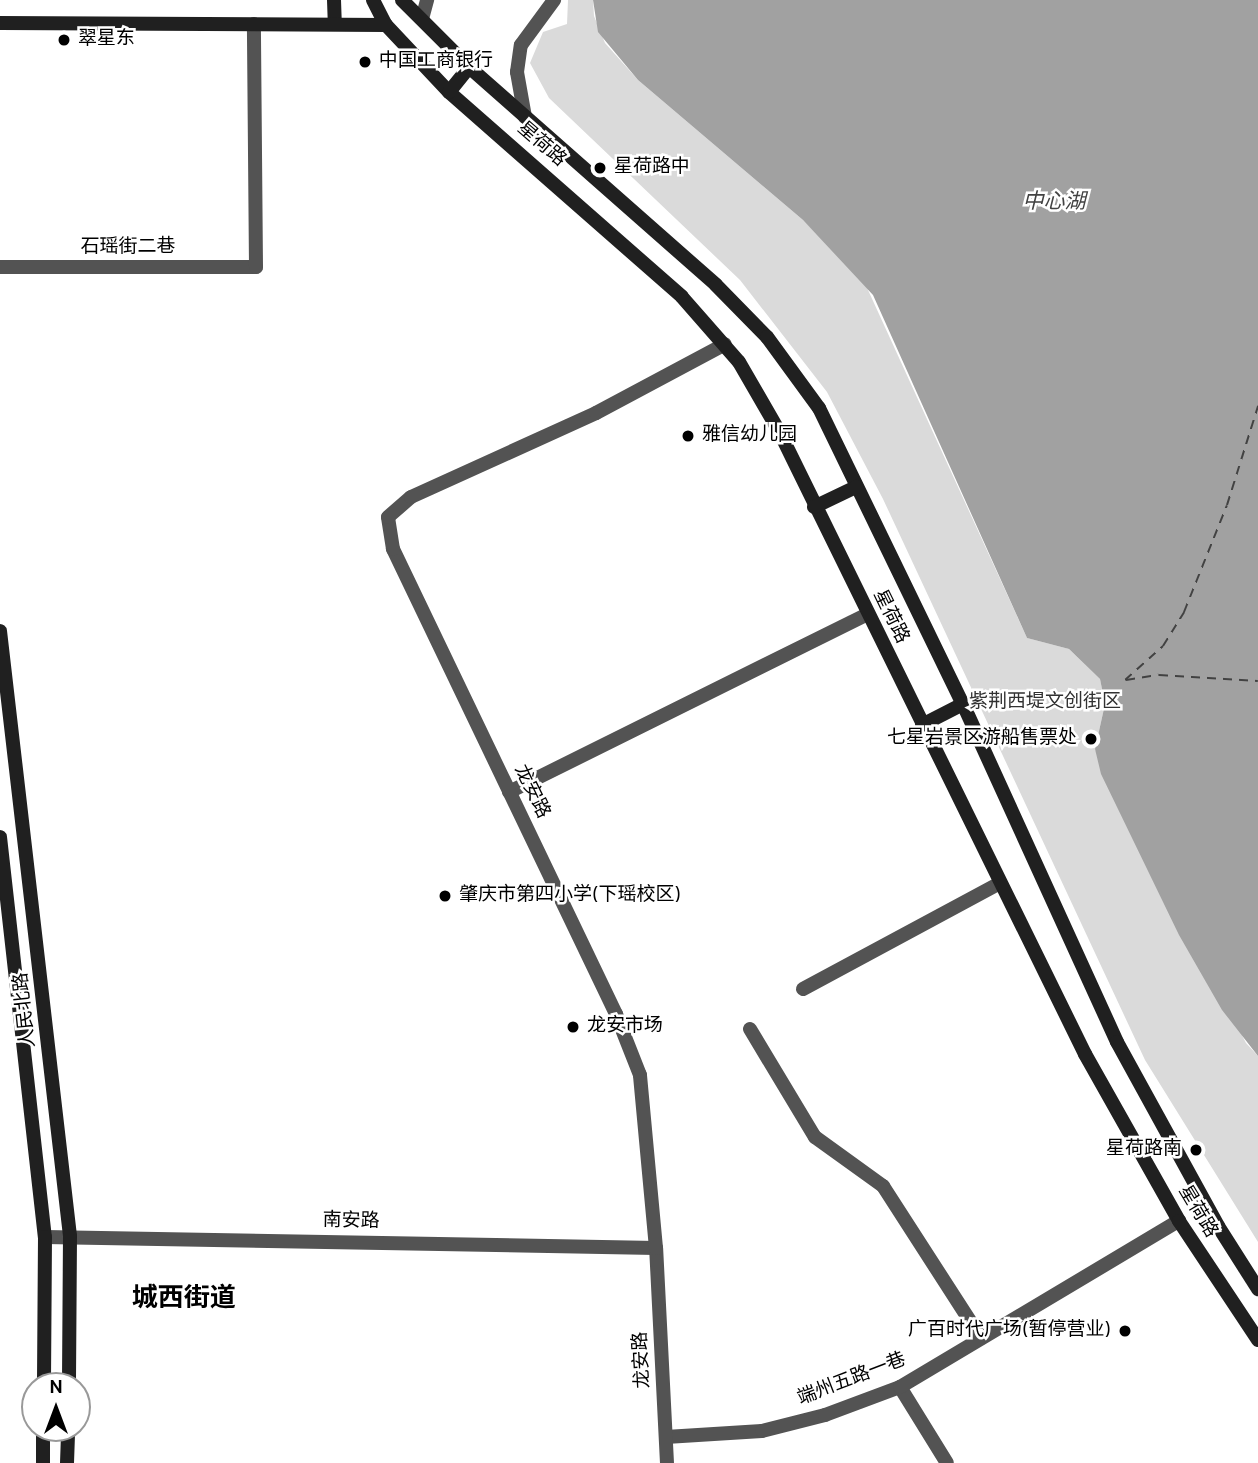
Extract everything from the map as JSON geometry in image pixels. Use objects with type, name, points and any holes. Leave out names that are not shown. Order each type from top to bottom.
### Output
[{"type":"street","points":[[334,0],[335,24]]},
{"type":"street","name":"星荷路","points":[[373,0],[386,24],[449,92],[612,232],[725,344],[780,433],[814,508],[1085,1054],[1179,1221],[1258,1340]]},
{"type":"street","name":"星荷路","points":[[402,0],[525,117],[716,285],[767,337],[818,408],[963,704],[1117,1042],[1218,1226],[1258,1289]]},
{"type":"street","points":[[422,19],[427,0]]},
{"type":"street","points":[[525,117],[517,72],[521,45],[554,0]]},
{"type":"street","points":[[0,23],[386,24]]},
{"type":"street","name":"石瑶街二巷","points":[[0,267],[256,267],[254,24]]},
{"type":"street","points":[[449,92],[469,66]]},
{"type":"street","name":"龙安路","points":[[667,1463],[651,1166],[634,1055],[393,549],[388,517],[411,496],[596,413],[725,344]]},
{"type":"street","points":[[814,508],[856,487]]},
{"type":"street","points":[[509,792],[867,614]]},
{"type":"street","name":"人民北路","points":[[0,631],[70,1236],[69,1372]]},
{"type":"street","points":[[922,725],[963,704]]},
{"type":"street","name":"人民北路","points":[[0,837],[45,1237],[44,1372]]},
{"type":"street","points":[[803,989],[1000,883]]},
{"type":"street","points":[[750,1029],[815,1137],[883,1186],[981,1338]]},
{"type":"street","name":"端州五路一巷","points":[[666,1437],[762,1432],[825,1415],[900,1387],[1179,1221]]},
{"type":"street","name":"南安路","points":[[45,1237],[656,1248]]},
{"type":"street","points":[[900,1387],[947,1463]]},
{"type":"street","points":[[43,1442],[43,1463]]},
{"type":"street","points":[[67,1463],[68,1442]]},
{"type":"green space","name":"紫荆西堤文创街区","points":[[568,0],[593,0],[594,16],[605,43],[638,80],[803,220],[863,279],[1027,638],[1069,649],[1100,679],[1105,704],[1095,749],[1246,1043],[1258,1056],[1258,1242],[1145,1060],[883,499],[827,392],[740,280],[549,98],[530,63],[543,32],[567,24]]},
{"type":"water","name":"中心湖","points":[[593,0],[1258,0],[1258,1056],[1222,1010],[1179,935],[1101,774],[1095,749],[1105,704],[1100,679],[1069,649],[1027,638],[873,295],[803,220],[638,80],[598,32]]},
{"type":"ferry route","points":[[1125,680],[1163,646],[1184,612],[1227,505],[1258,406]]},
{"type":"ferry route","points":[[1126,680],[1159,675],[1258,681]]},
{"type":"place","name":"翠星东","points":[[64,40]]},
{"type":"place","name":"中国工商银行","points":[[365,62]]},
{"type":"place","name":"星荷路中","points":[[600,168]]},
{"type":"place","name":"雅信幼儿园","points":[[688,436]]},
{"type":"place","name":"七星岩景区游船售票处","points":[[1091,739]]},
{"type":"place","name":"肇庆市第四小学(下瑶校区)","points":[[445,896]]},
{"type":"place","name":"龙安市场","points":[[573,1027]]},
{"type":"place","name":"星荷路南","points":[[1196,1150]]},
{"type":"place","name":"广百时代广场(暂停营业)","points":[[1125,1331]]},
{"type":"district","name":"城西街道","points":[[184,1300]]}]
